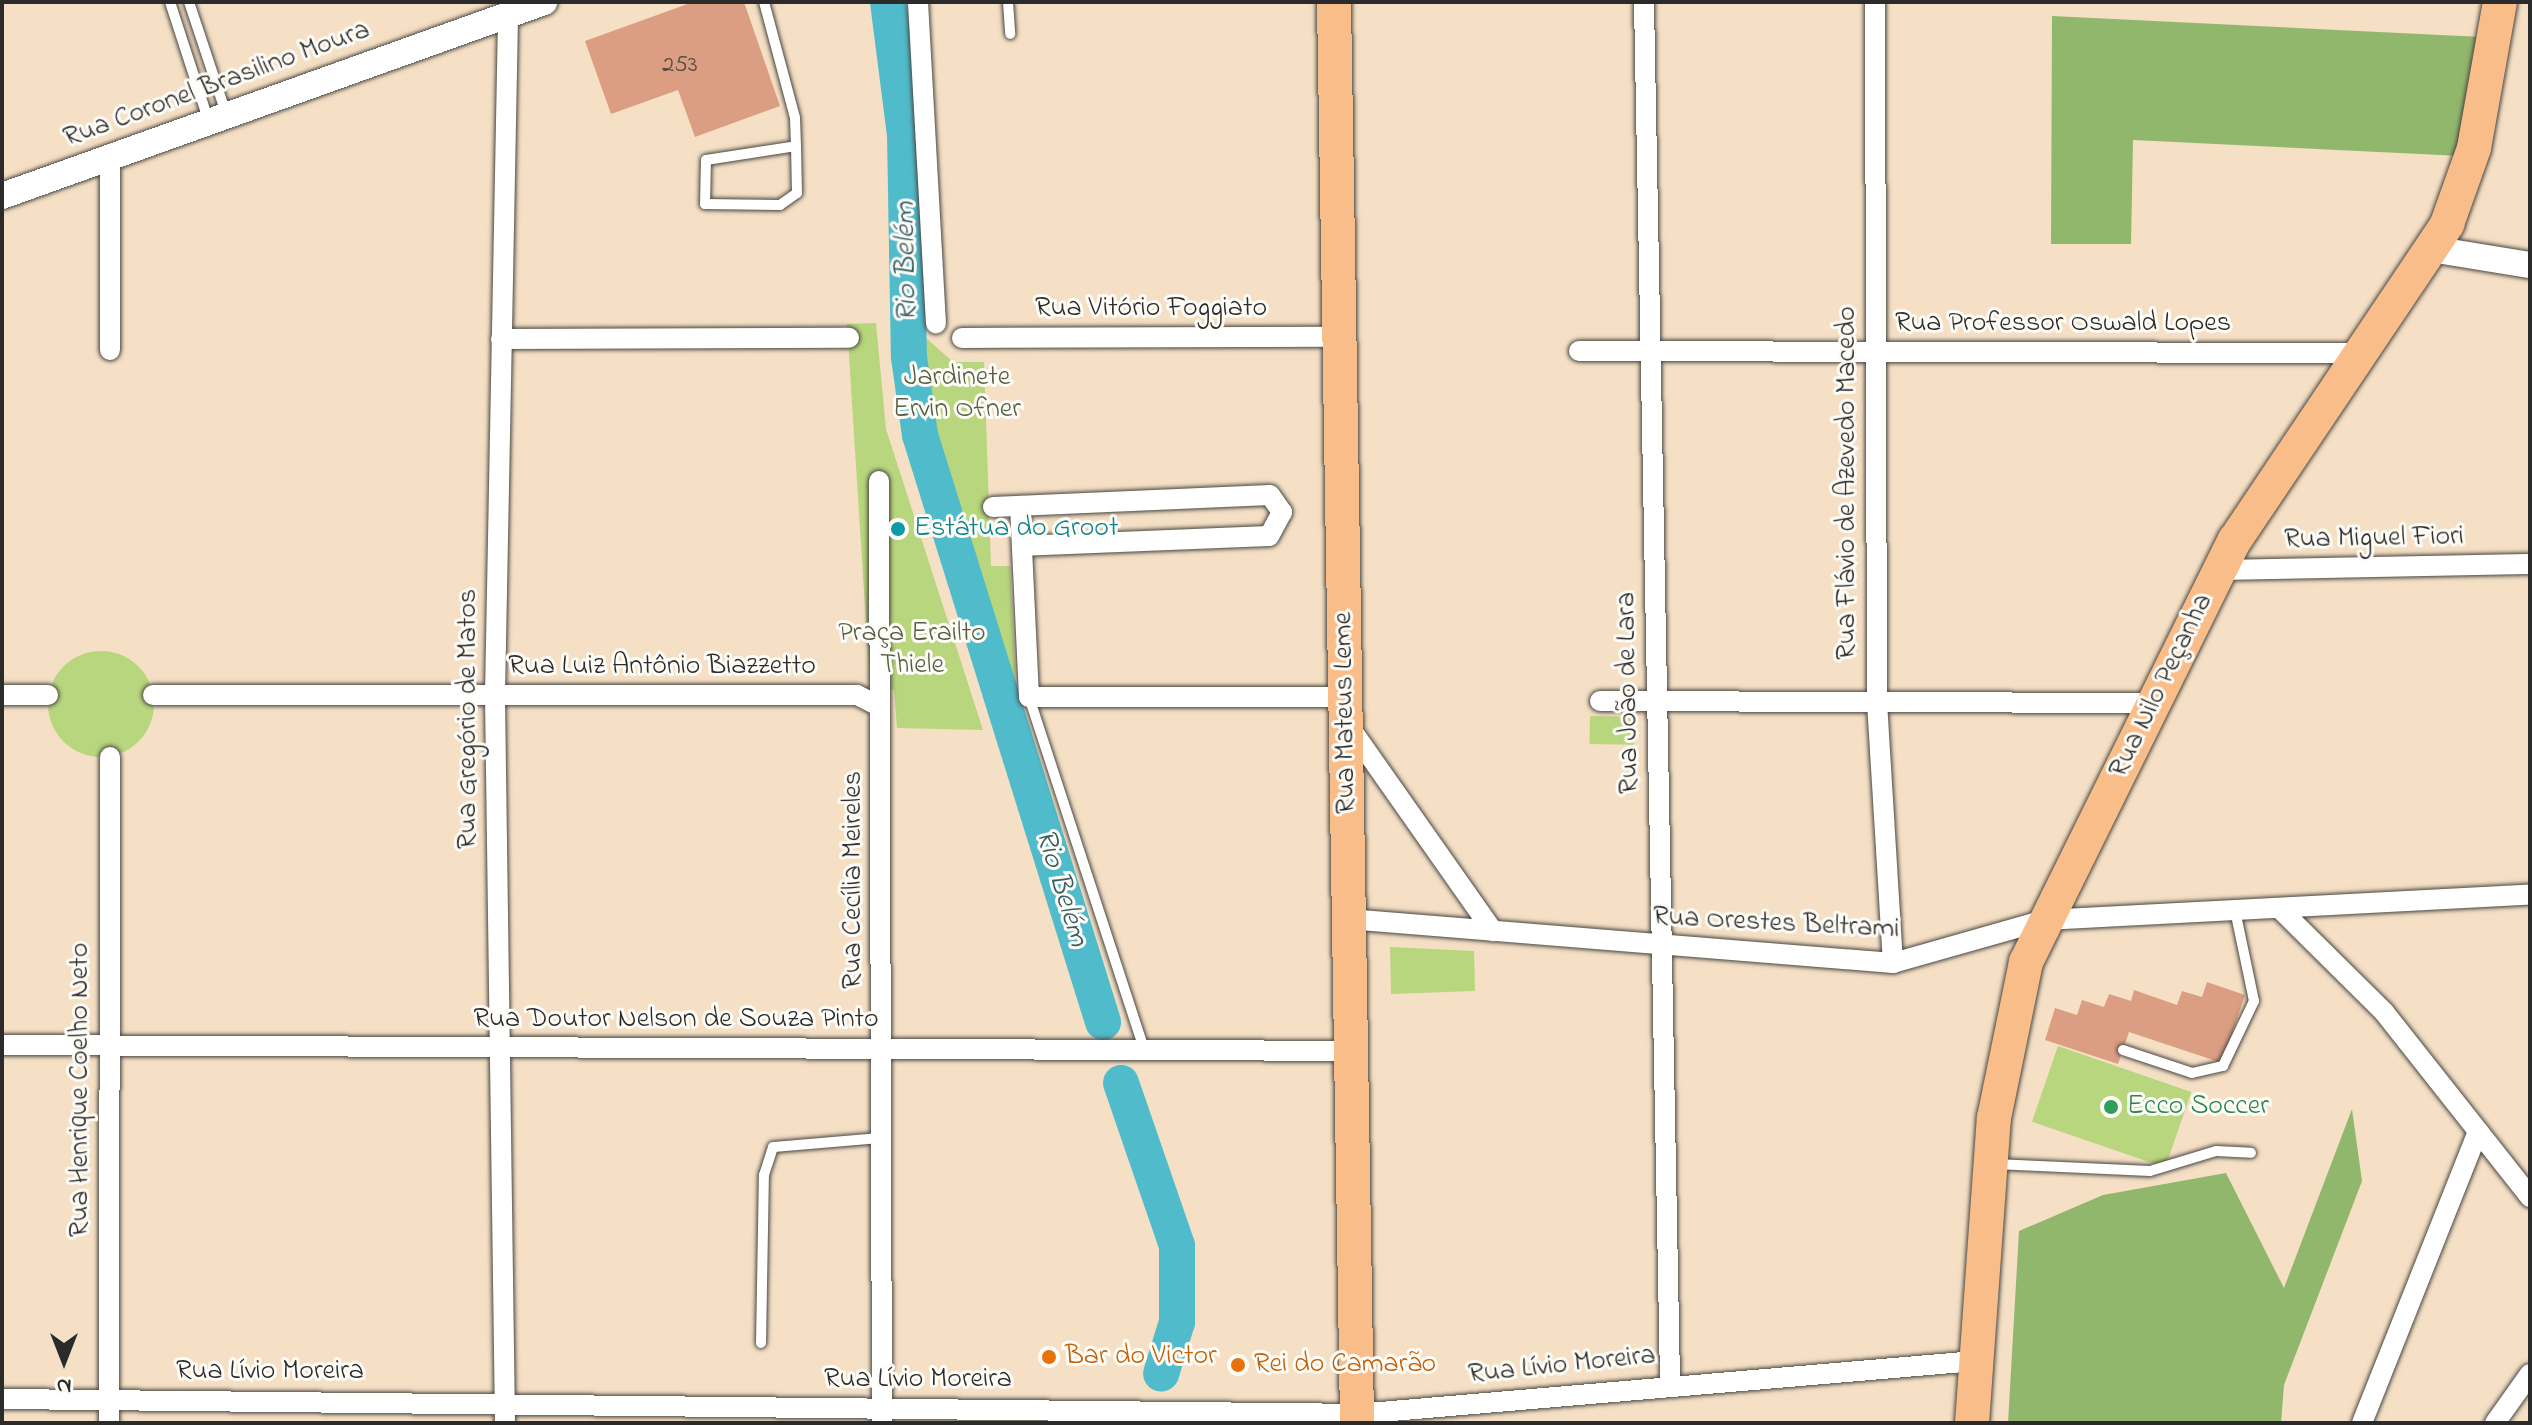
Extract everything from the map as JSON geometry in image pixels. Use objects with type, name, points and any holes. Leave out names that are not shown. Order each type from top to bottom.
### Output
[{"type":"main road","name":"Rua Mateus Leme","points":[[1334,2],[1357,1419]]},
{"type":"main road","name":"Rua Nilo Peçanha","points":[[1972,1423],[1989,1163],[2009,1021],[2045,920],[2219,570],[2354,353],[2431,249],[2466,177],[2500,2]]},
{"type":"street","name":"Rua Coronel Brasilino Moura","points":[[2,196],[544,2]]},
{"type":"street","points":[[918,2],[936,323]]},
{"type":"street","name":"Rua João de Lara","points":[[1644,2],[1670,1383]]},
{"type":"street","name":"Rua Flávio de Azevedo Macedo","points":[[1875,2],[1877,702],[1893,963]]},
{"type":"street","name":"Rua Gregório de Matos","points":[[505,1423],[495,695],[508,15]]},
{"type":"street","points":[[110,157],[110,350]]},
{"type":"street","points":[[2431,249],[2530,265]]},
{"type":"street","name":"Rua Vitório Foggiato","points":[[962,338],[1339,337]]},
{"type":"street","points":[[501,339],[849,338]]},
{"type":"street","name":"Rua Professor Oswald Lopes","points":[[1579,351],[2354,353]]},
{"type":"street","name":"Rua Cecília Meireles","points":[[879,481],[882,1416]]},
{"type":"street","points":[[993,507],[1270,495],[1282,512],[1269,536],[1025,546]]},
{"type":"street","points":[[1020,506],[1025,546],[1029,697],[1346,709],[1493,931]]},
{"type":"street","name":"Rua Miguel Fiori","points":[[2219,570],[2530,564]]},
{"type":"street","points":[[2,695],[48,695]]},
{"type":"street","name":"Rua Luiz Antônio Biazzetto","points":[[153,695],[857,695],[879,706]]},
{"type":"street","points":[[1600,701],[2154,703]]},
{"type":"street","name":"Rua Henrique Coelho Neto","points":[[109,1423],[110,757]]},
{"type":"street","name":"Rua Orestes Beltrami","points":[[1348,919],[1893,963],[2045,920],[2530,895]]},
{"type":"street","points":[[2279,908],[2384,1012],[2530,1197]]},
{"type":"street","name":"Rua Doutor Nelson de Souza Pinto","points":[[2,1045],[1351,1051]]},
{"type":"street","points":[[2362,1423],[2478,1131]]},
{"type":"street","name":"Rua Lívio Moreira","points":[[2,1399],[505,1401],[882,1416],[1357,1419],[1670,1383],[1975,1361]]},
{"type":"street","points":[[2495,1423],[2530,1374]]},
{"type":"lane","points":[[170,2],[218,118]]},
{"type":"lane","points":[[189,2],[218,118]]},
{"type":"lane","points":[[762,2],[771,23],[796,146],[791,201],[705,204],[706,160],[796,146]]},
{"type":"lane","points":[[1008,2],[1010,34]]},
{"type":"lane","points":[[177,25],[195,19]]},
{"type":"lane","points":[[1029,697],[1145,1051]]},
{"type":"lane","points":[[2123,1050],[2192,1073],[2223,1066],[2254,1001],[2235,910]]},
{"type":"lane","points":[[761,1343],[764,1175],[773,1147],[881,1138]]},
{"type":"lane","points":[[1989,1163],[2150,1171],[2216,1151],[2251,1153]]},
{"type":"green space","points":[[2052,16],[2482,37],[2461,156],[2133,140],[2131,244],[2051,244]]},
{"type":"green space","name":"Praça Erailto Thiele","points":[[876,323],[886,429],[983,730],[897,728],[894,690],[870,686],[847,324]]},
{"type":"green space","name":"Jardinete Ervin Ofner","points":[[916,329],[953,362],[984,362],[991,566],[1010,566],[1017,708],[943,466]]},
{"type":"green space","points":[[101,651],[121,655],[138,667],[150,684],[154,704],[150,724],[138,741],[121,753],[101,757],[81,753],[64,741],[52,724],[48,704],[52,684],[64,667],[81,655]]},
{"type":"green space","points":[[1590,716],[1634,717],[1634,745],[1590,744]]},
{"type":"green space","points":[[1390,947],[1474,951],[1475,991],[1391,994]]},
{"type":"green space","name":"Ecco Soccer","points":[[2058,1046],[2191,1092],[2165,1168],[2032,1122]]},
{"type":"green space","points":[[2352,1109],[2362,1181],[2284,1385],[2281,1423],[2008,1423],[2019,1231],[2103,1195],[2226,1173],[2284,1288]]},
{"type":"building","points":[[693,2],[744,2],[780,106],[695,137],[678,90],[611,114],[585,41]]},
{"type":"building","points":[[2207,982],[2245,995],[2222,1063],[2129,1032],[2118,1064],[2045,1040],[2055,1008],[2077,1015],[2082,1000],[2104,1007],[2109,994],[2131,1001],[2134,990],[2177,1005],[2182,991],[2202,997]]},
{"type":"waterway","name":"Rio Belém","points":[[888,2],[905,134],[909,357],[920,435],[1103,1022]]},
{"type":"waterway","name":"Rio Belém","points":[[1121,1083],[1177,1246],[1177,1322],[1161,1374]]},
{"type":"place","name":"Estátua do Groot","points":[[898,529]]},
{"type":"place","name":"Ecco Soccer","points":[[2111,1107]]},
{"type":"place","name":"Bar do Victor","points":[[1049,1357]]},
{"type":"place","name":"Rei do Camarão","points":[[1238,1365]]}]
